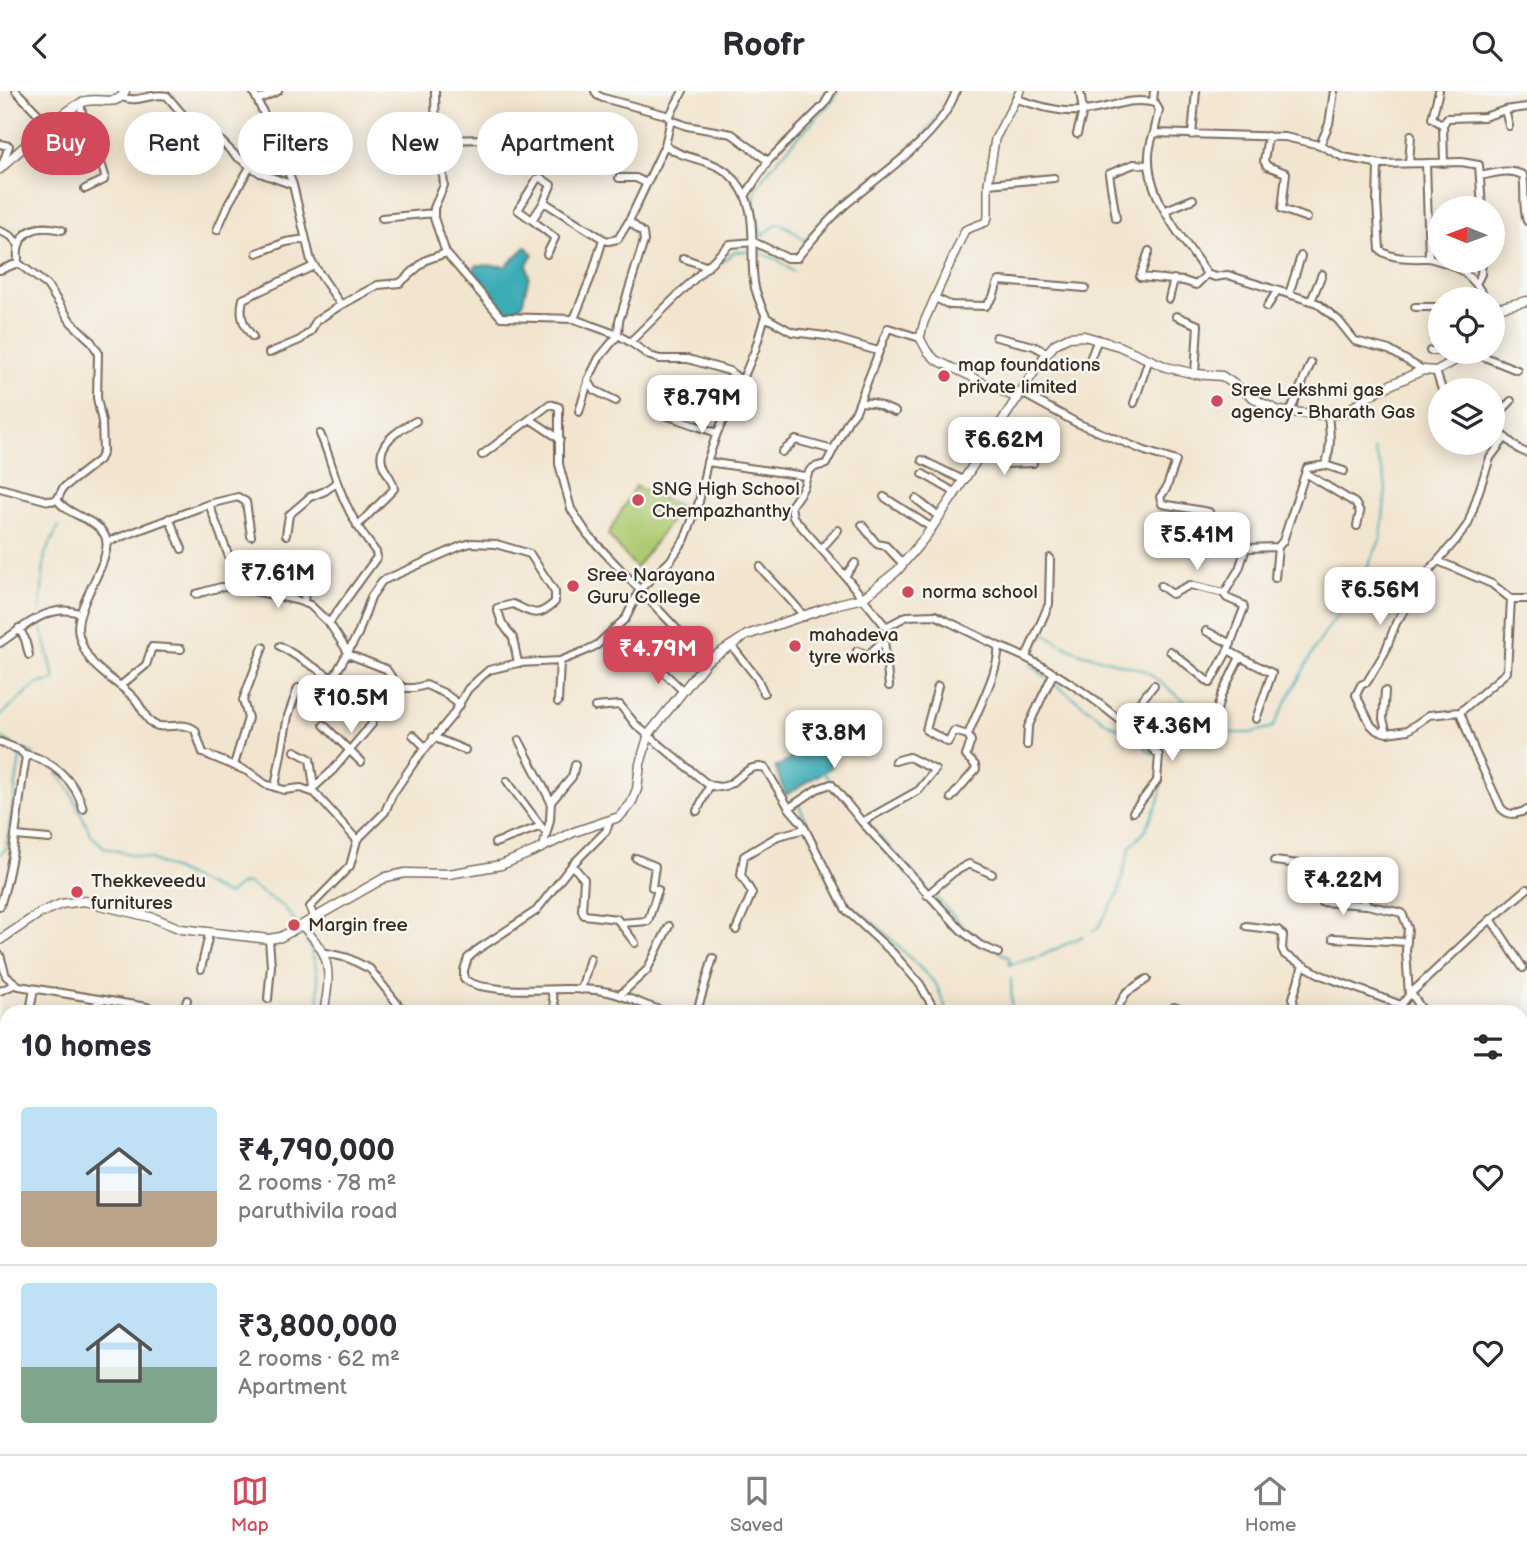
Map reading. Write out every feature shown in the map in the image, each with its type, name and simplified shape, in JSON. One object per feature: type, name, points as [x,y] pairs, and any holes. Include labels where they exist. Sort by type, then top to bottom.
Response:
[{"type":"main road","points":[[69,112],[87,100],[114,101],[124,94]]},
{"type":"main road","points":[[0,169],[21,151]]},
{"type":"main road","points":[[1505,306],[1527,301]]},
{"type":"main road","points":[[0,940],[40,913],[61,904],[84,901],[153,918],[181,929],[270,940],[281,937],[386,877],[405,873],[449,874],[500,865],[574,832],[619,817],[631,804],[638,789],[640,764],[649,734],[707,661],[747,635],[863,598],[904,564],[956,493],[1047,353],[1055,344],[1069,337],[1098,339],[1166,367],[1195,374],[1222,376],[1260,402],[1279,411],[1328,415],[1344,413],[1377,391],[1423,370],[1436,371],[1449,364]]},
{"type":"street","points":[[16,91],[36,112]]},
{"type":"street","points":[[253,91],[263,112]]},
{"type":"street","points":[[258,100],[278,91]]},
{"type":"street","points":[[435,91],[435,112]]},
{"type":"street","points":[[595,91],[603,98],[660,112],[687,126],[732,134],[768,161]]},
{"type":"street","points":[[544,202],[603,239],[618,239],[665,145],[670,119],[683,91]]},
{"type":"street","points":[[745,196],[768,161],[824,105],[832,91]]},
{"type":"street","points":[[630,342],[730,244],[754,242],[787,258],[797,258],[841,209],[919,142],[948,110],[956,91]]},
{"type":"street","points":[[1077,134],[1083,111],[1080,91]]},
{"type":"street","points":[[1153,91],[1153,102],[1159,110],[1151,142],[1149,175],[1166,210],[1207,274],[1215,277],[1228,275],[1317,303],[1338,320],[1355,341],[1389,350],[1423,370]]},
{"type":"street","points":[[1192,135],[1196,91]]},
{"type":"street","points":[[1320,145],[1329,124],[1335,91]]},
{"type":"street","points":[[1439,91],[1432,118],[1443,125]]},
{"type":"street","points":[[124,94],[130,100],[153,95],[167,96],[180,112]]},
{"type":"street","points":[[1153,102],[1132,100],[1083,111],[1038,106],[1018,95],[995,139],[988,184],[986,222],[965,230],[924,322],[920,338],[936,360],[1077,423],[1176,461],[1160,498],[1162,504],[1209,512]]},
{"type":"street","points":[[80,104],[84,122],[93,139],[105,176],[104,180],[85,189]]},
{"type":"street","points":[[1444,163],[1443,125],[1447,118],[1484,117],[1527,107]]},
{"type":"street","points":[[1505,110],[1509,126]]},
{"type":"street","points":[[1154,133],[1284,137],[1320,145],[1343,157],[1374,163],[1475,163],[1479,165],[1481,196]]},
{"type":"street","points":[[1409,163],[1411,135]]},
{"type":"street","points":[[1268,136],[1264,161],[1267,166],[1286,173],[1282,209],[1307,218]]},
{"type":"street","points":[[0,144],[9,146],[0,169]]},
{"type":"street","points":[[224,144],[238,156]]},
{"type":"street","points":[[665,145],[674,151],[711,163],[727,172],[741,186],[753,224],[755,286],[765,316],[792,332],[826,336],[878,351]]},
{"type":"street","points":[[1374,163],[1378,167],[1380,250],[1406,258],[1428,258]]},
{"type":"street","points":[[1426,163],[1428,226]]},
{"type":"street","points":[[1116,218],[1109,174],[1134,164],[1149,165]]},
{"type":"street","points":[[1480,176],[1505,170],[1523,175],[1524,213],[1527,221]]},
{"type":"street","points":[[218,230],[229,203],[245,175]]},
{"type":"street","points":[[263,175],[293,185]]},
{"type":"street","points":[[289,175],[314,266],[341,305]]},
{"type":"street","points":[[442,175],[444,185],[434,213],[446,253],[501,317],[574,319],[618,335],[650,356],[660,359],[688,359],[729,371],[743,381]]},
{"type":"street","points":[[532,220],[551,185],[539,178],[518,210],[555,238],[547,254]]},
{"type":"street","points":[[619,178],[636,179],[646,183]]},
{"type":"street","points":[[988,184],[1054,179]]},
{"type":"street","points":[[1166,210],[1193,199]]},
{"type":"street","points":[[382,218],[434,213]]},
{"type":"street","points":[[579,412],[588,380],[599,358],[618,335],[645,241],[643,233],[629,221]]},
{"type":"street","points":[[18,263],[19,245],[29,232],[40,227],[62,230]]},
{"type":"street","points":[[0,231],[11,236],[19,245]]},
{"type":"street","points":[[257,253],[286,242],[306,239]]},
{"type":"street","points":[[574,319],[603,239]]},
{"type":"street","points":[[1149,251],[1140,277],[1174,279],[1196,285],[1207,274]]},
{"type":"street","points":[[269,353],[300,340],[311,331],[316,321],[341,305],[377,285],[400,283],[426,260],[446,253]]},
{"type":"street","points":[[1289,294],[1301,256]]},
{"type":"street","points":[[683,258],[708,267]]},
{"type":"street","points":[[0,270],[18,263]]},
{"type":"street","points":[[18,263],[47,285],[71,323],[90,340],[98,352],[97,398],[102,422],[103,452],[99,460],[63,488],[57,501]]},
{"type":"street","points":[[253,337],[243,324],[243,299],[314,266]]},
{"type":"street","points":[[1466,273],[1478,287]]},
{"type":"street","points":[[1476,284],[1481,273]]},
{"type":"street","points":[[1311,301],[1322,274]]},
{"type":"street","points":[[1169,299],[1174,279]]},
{"type":"street","points":[[935,298],[950,305],[986,306],[1000,281],[1085,288]]},
{"type":"street","points":[[1268,307],[1277,291]]},
{"type":"street","points":[[1415,307],[1428,307]]},
{"type":"street","points":[[314,917],[310,907],[350,866],[357,839],[385,812],[392,795],[425,747],[460,705],[473,684],[489,670],[518,663],[560,661],[597,645],[626,618],[640,589],[670,561],[685,539],[699,502],[707,462],[717,433],[743,381],[765,316]]},
{"type":"street","points":[[1176,316],[1198,325],[1195,374]]},
{"type":"street","points":[[857,651],[868,655],[890,634],[845,576],[793,517],[791,506],[804,487],[805,476],[814,466],[826,464],[860,402],[888,328],[920,338]]},
{"type":"street","points":[[996,337],[1034,346],[1047,353]]},
{"type":"street","points":[[1087,367],[1098,339]]},
{"type":"street","points":[[1134,403],[1149,359]]},
{"type":"street","points":[[1290,412],[1311,363]]},
{"type":"street","points":[[1502,364],[1517,370]]},
{"type":"street","points":[[1436,371],[1438,378]]},
{"type":"street","points":[[588,380],[594,390],[616,401]]},
{"type":"street","points":[[1505,407],[1511,401]]},
{"type":"street","points":[[860,402],[873,403],[895,412]]},
{"type":"street","points":[[482,456],[550,404],[559,407],[559,464],[570,509],[588,535],[707,661]]},
{"type":"street","points":[[660,412],[717,433]]},
{"type":"street","points":[[1325,465],[1331,449],[1328,415]]},
{"type":"street","points":[[530,419],[560,439]]},
{"type":"street","points":[[357,526],[394,489],[380,457],[381,451],[393,435],[415,421]]},
{"type":"street","points":[[320,434],[332,461],[337,482],[357,526],[377,557],[329,623]]},
{"type":"street","points":[[1505,438],[1527,453]]},
{"type":"street","points":[[782,452],[796,440],[833,450]]},
{"type":"street","points":[[983,452],[1004,464],[1033,463]]},
{"type":"street","points":[[1492,455],[1468,524],[1419,582],[1396,623],[1385,652],[1367,682],[1357,690],[1356,695],[1371,725],[1376,730],[1387,733],[1408,730],[1429,715],[1460,712],[1507,672],[1510,664],[1511,599]]},
{"type":"street","points":[[922,460],[963,480]]},
{"type":"street","points":[[707,462],[805,476]]},
{"type":"street","points":[[1275,578],[1278,547],[1283,541],[1307,468],[1325,465],[1344,471]]},
{"type":"street","points":[[923,474],[956,493]]},
{"type":"street","points":[[1307,474],[1356,503],[1360,512],[1357,526]]},
{"type":"street","points":[[286,535],[289,515],[310,497],[337,482]]},
{"type":"street","points":[[0,488],[57,501],[64,509],[104,532],[107,542],[97,580],[79,613],[78,632],[89,660],[97,670],[135,700],[152,723],[190,726],[195,730],[203,753],[249,772],[265,784],[284,790],[312,789],[333,770],[372,724]]},
{"type":"street","points":[[107,542],[209,503],[239,497],[246,502],[251,536]]},
{"type":"street","points":[[884,497],[932,528]]},
{"type":"street","points":[[916,499],[939,517]]},
{"type":"street","points":[[209,503],[229,557]]},
{"type":"street","points":[[169,518],[182,549]]},
{"type":"street","points":[[862,525],[877,544],[886,546],[904,564]]},
{"type":"street","points":[[821,549],[838,530]]},
{"type":"street","points":[[331,681],[358,634],[371,597],[382,581],[471,543],[496,544],[530,554],[555,592],[555,602],[545,611],[534,614],[513,604],[497,608],[502,623],[513,638],[518,663]]},
{"type":"street","points":[[1224,593],[1239,569],[1246,548],[1278,547]]},
{"type":"street","points":[[1026,657],[1049,604],[1050,558]]},
{"type":"street","points":[[1438,561],[1492,584],[1511,599],[1527,599]]},
{"type":"street","points":[[845,576],[855,563]]},
{"type":"street","points":[[760,567],[804,617]]},
{"type":"street","points":[[304,603],[306,577]]},
{"type":"street","points":[[1161,586],[1172,594],[1190,585],[1224,593],[1227,598],[1244,608],[1229,647],[1210,683],[1170,651]]},
{"type":"street","points":[[196,594],[221,587],[239,588],[310,605],[329,623],[347,653],[355,659],[387,669],[395,682],[404,688],[426,685],[444,693],[460,705]]},
{"type":"street","points":[[0,643],[31,620],[62,610],[79,613]]},
{"type":"street","points":[[886,627],[907,616],[935,615],[1026,657],[1110,710],[1159,755],[1157,781],[1133,811]]},
{"type":"street","points":[[19,628],[29,655]]},
{"type":"street","points":[[1206,631],[1240,657],[1272,673],[1256,719]]},
{"type":"street","points":[[884,640],[889,687]]},
{"type":"street","points":[[731,645],[757,678],[764,693]]},
{"type":"street","points":[[280,646],[354,694]]},
{"type":"street","points":[[968,735],[995,670],[998,646]]},
{"type":"street","points":[[120,686],[146,665],[152,647],[181,649]]},
{"type":"street","points":[[234,765],[248,718],[243,700],[263,647]]},
{"type":"street","points":[[1215,717],[1221,696],[1240,657]]},
{"type":"street","points":[[558,702],[560,661]]},
{"type":"street","points":[[653,662],[683,691]]},
{"type":"street","points":[[1027,745],[1028,727],[1053,674]]},
{"type":"street","points":[[1124,723],[1154,685]]},
{"type":"street","points":[[939,686],[926,730],[948,742],[954,731],[968,735],[971,741],[966,756],[976,769],[951,799]]},
{"type":"street","points":[[275,787],[288,716],[298,688]]},
{"type":"street","points":[[1385,691],[1383,719],[1387,733]]},
{"type":"street","points":[[594,708],[620,705],[626,715],[716,788],[724,787],[753,767],[760,766],[769,772],[804,829],[846,910],[893,953],[920,983],[932,1005]]},
{"type":"street","points":[[1460,712],[1501,808],[1514,815],[1527,810]]},
{"type":"street","points":[[324,725],[360,762]]},
{"type":"street","points":[[414,736],[425,747]]},
{"type":"street","points":[[433,737],[465,750]]},
{"type":"street","points":[[519,740],[551,802],[552,811],[543,846]]},
{"type":"street","points":[[0,742],[51,763],[80,795],[83,809]]},
{"type":"street","points":[[295,751],[310,759],[312,789],[357,839]]},
{"type":"street","points":[[0,906],[9,879],[25,754]]},
{"type":"street","points":[[862,822],[919,790],[935,770],[909,757],[895,761]]},
{"type":"street","points":[[551,802],[572,776],[575,765]]},
{"type":"street","points":[[507,781],[546,833]]},
{"type":"street","points":[[789,808],[817,789],[831,784],[927,895],[971,939],[998,953]]},
{"type":"street","points":[[696,811],[710,785]]},
{"type":"street","points":[[610,820],[601,837],[572,865],[536,911],[468,958],[464,979],[477,986],[513,990],[581,990],[621,994],[639,1005]]},
{"type":"street","points":[[495,843],[539,827]]},
{"type":"street","points":[[736,930],[751,893],[741,875],[744,856],[778,836],[804,829]]},
{"type":"street","points":[[16,836],[49,839]]},
{"type":"street","points":[[621,923],[648,921],[658,890],[652,887],[655,866],[636,858]]},
{"type":"street","points":[[1274,861],[1299,864],[1314,870],[1318,876],[1354,885],[1367,905]]},
{"type":"street","points":[[927,895],[954,872],[969,864],[992,874]]},
{"type":"street","points":[[572,865],[584,879],[584,915],[611,917],[621,923],[635,943]]},
{"type":"street","points":[[1401,1005],[1491,919],[1527,889]]},
{"type":"street","points":[[1321,902],[1367,905],[1402,913],[1408,928],[1410,994],[1418,1005]]},
{"type":"street","points":[[1491,919],[1523,968]]},
{"type":"street","points":[[302,925],[326,953],[328,981],[325,1005]]},
{"type":"street","points":[[621,994],[647,970],[669,926]]},
{"type":"street","points":[[1246,926],[1279,930],[1283,935],[1282,949],[1285,954],[1342,984],[1392,1005]]},
{"type":"street","points":[[201,969],[209,934]]},
{"type":"street","points":[[1332,938],[1407,942]]},
{"type":"street","points":[[268,999],[270,940]]},
{"type":"street","points":[[326,953],[348,958],[370,968],[398,1005]]},
{"type":"street","points":[[0,955],[6,976],[16,984],[121,1005]]},
{"type":"street","points":[[581,990],[590,958]]},
{"type":"street","points":[[699,1005],[713,958]]},
{"type":"street","points":[[1294,1005],[1293,998],[1303,965]]},
{"type":"street","points":[[1119,1005],[1126,993],[1147,979]]},
{"type":"street","points":[[0,991],[16,984]]},
{"type":"street","points":[[31,1005],[34,989]]},
{"type":"street","points":[[551,990],[555,1005]]},
{"type":"street","points":[[96,1005],[98,999]]},
{"type":"street","points":[[186,1005],[187,1000]]},
{"type":"green space","points":[[635,486],[681,507],[636,568],[608,535]]},
{"type":"water","points":[[526,247],[533,254],[527,264],[529,276],[522,305],[504,315],[471,273],[477,265],[506,266]]},
{"type":"water","points":[[797,742],[818,744],[832,767],[786,795],[775,767],[789,761]]},
{"type":"waterway","points":[[838,91],[834,99],[758,185],[755,205],[762,236],[778,223],[791,229],[805,241],[840,204],[859,190]]},
{"type":"waterway","points":[[924,134],[945,107],[952,91]]},
{"type":"waterway","points":[[715,268],[734,252],[748,251]]},
{"type":"waterway","points":[[759,253],[777,259],[793,272]]},
{"type":"waterway","points":[[1034,656],[1041,631],[1081,653],[1146,671],[1187,703],[1200,720],[1218,733],[1250,733],[1273,727],[1315,648],[1364,575],[1381,538],[1386,489],[1384,475],[1374,450]]},
{"type":"waterway","points":[[40,611],[45,554],[59,526]]},
{"type":"waterway","points":[[0,716],[37,684],[55,680],[40,622]]},
{"type":"waterway","points":[[1031,665],[1046,677]]},
{"type":"waterway","points":[[1055,684],[1109,724],[1127,731],[1154,755]]},
{"type":"waterway","points":[[0,737],[12,743]]},
{"type":"waterway","points":[[23,749],[34,754]]},
{"type":"waterway","points":[[0,854],[6,849],[20,757]]},
{"type":"waterway","points":[[1092,932],[1097,929],[1118,894],[1130,847],[1145,831],[1160,798],[1161,770]]},
{"type":"waterway","points":[[823,772],[862,815]]},
{"type":"waterway","points":[[57,773],[70,790],[91,835],[105,848],[151,859],[228,895],[238,886],[247,883],[284,907],[298,925]]},
{"type":"waterway","points":[[798,803],[820,852]]},
{"type":"waterway","points":[[868,824],[872,829]]},
{"type":"waterway","points":[[876,833],[928,888]]},
{"type":"waterway","points":[[826,863],[847,903],[882,930],[936,984],[945,1005]]},
{"type":"waterway","points":[[935,896],[968,932]]},
{"type":"waterway","points":[[304,936],[317,972],[319,1005]]},
{"type":"waterway","points":[[1011,964],[1039,957],[1083,936]]},
{"type":"waterway","points":[[999,952],[1009,957],[1010,965]]},
{"type":"waterway","points":[[1011,979],[1012,1005]]},
{"type":"place","name":"map foundations private limited","points":[[944,376]]},
{"type":"place","name":"Sree Lekshmi gas agency - Bharath Gas","points":[[1217,401]]},
{"type":"place","name":"SNG High School Chempazhanthy","points":[[638,500]]},
{"type":"place","name":"Sree Narayana Guru College","points":[[573,586]]},
{"type":"place","name":"norma school","points":[[908,592]]},
{"type":"place","name":"mahadeva tyre works","points":[[795,646]]},
{"type":"place","name":"Thekkeveedu furnitures","points":[[77,892]]},
{"type":"place","name":"Margin free","points":[[294,925]]}]
